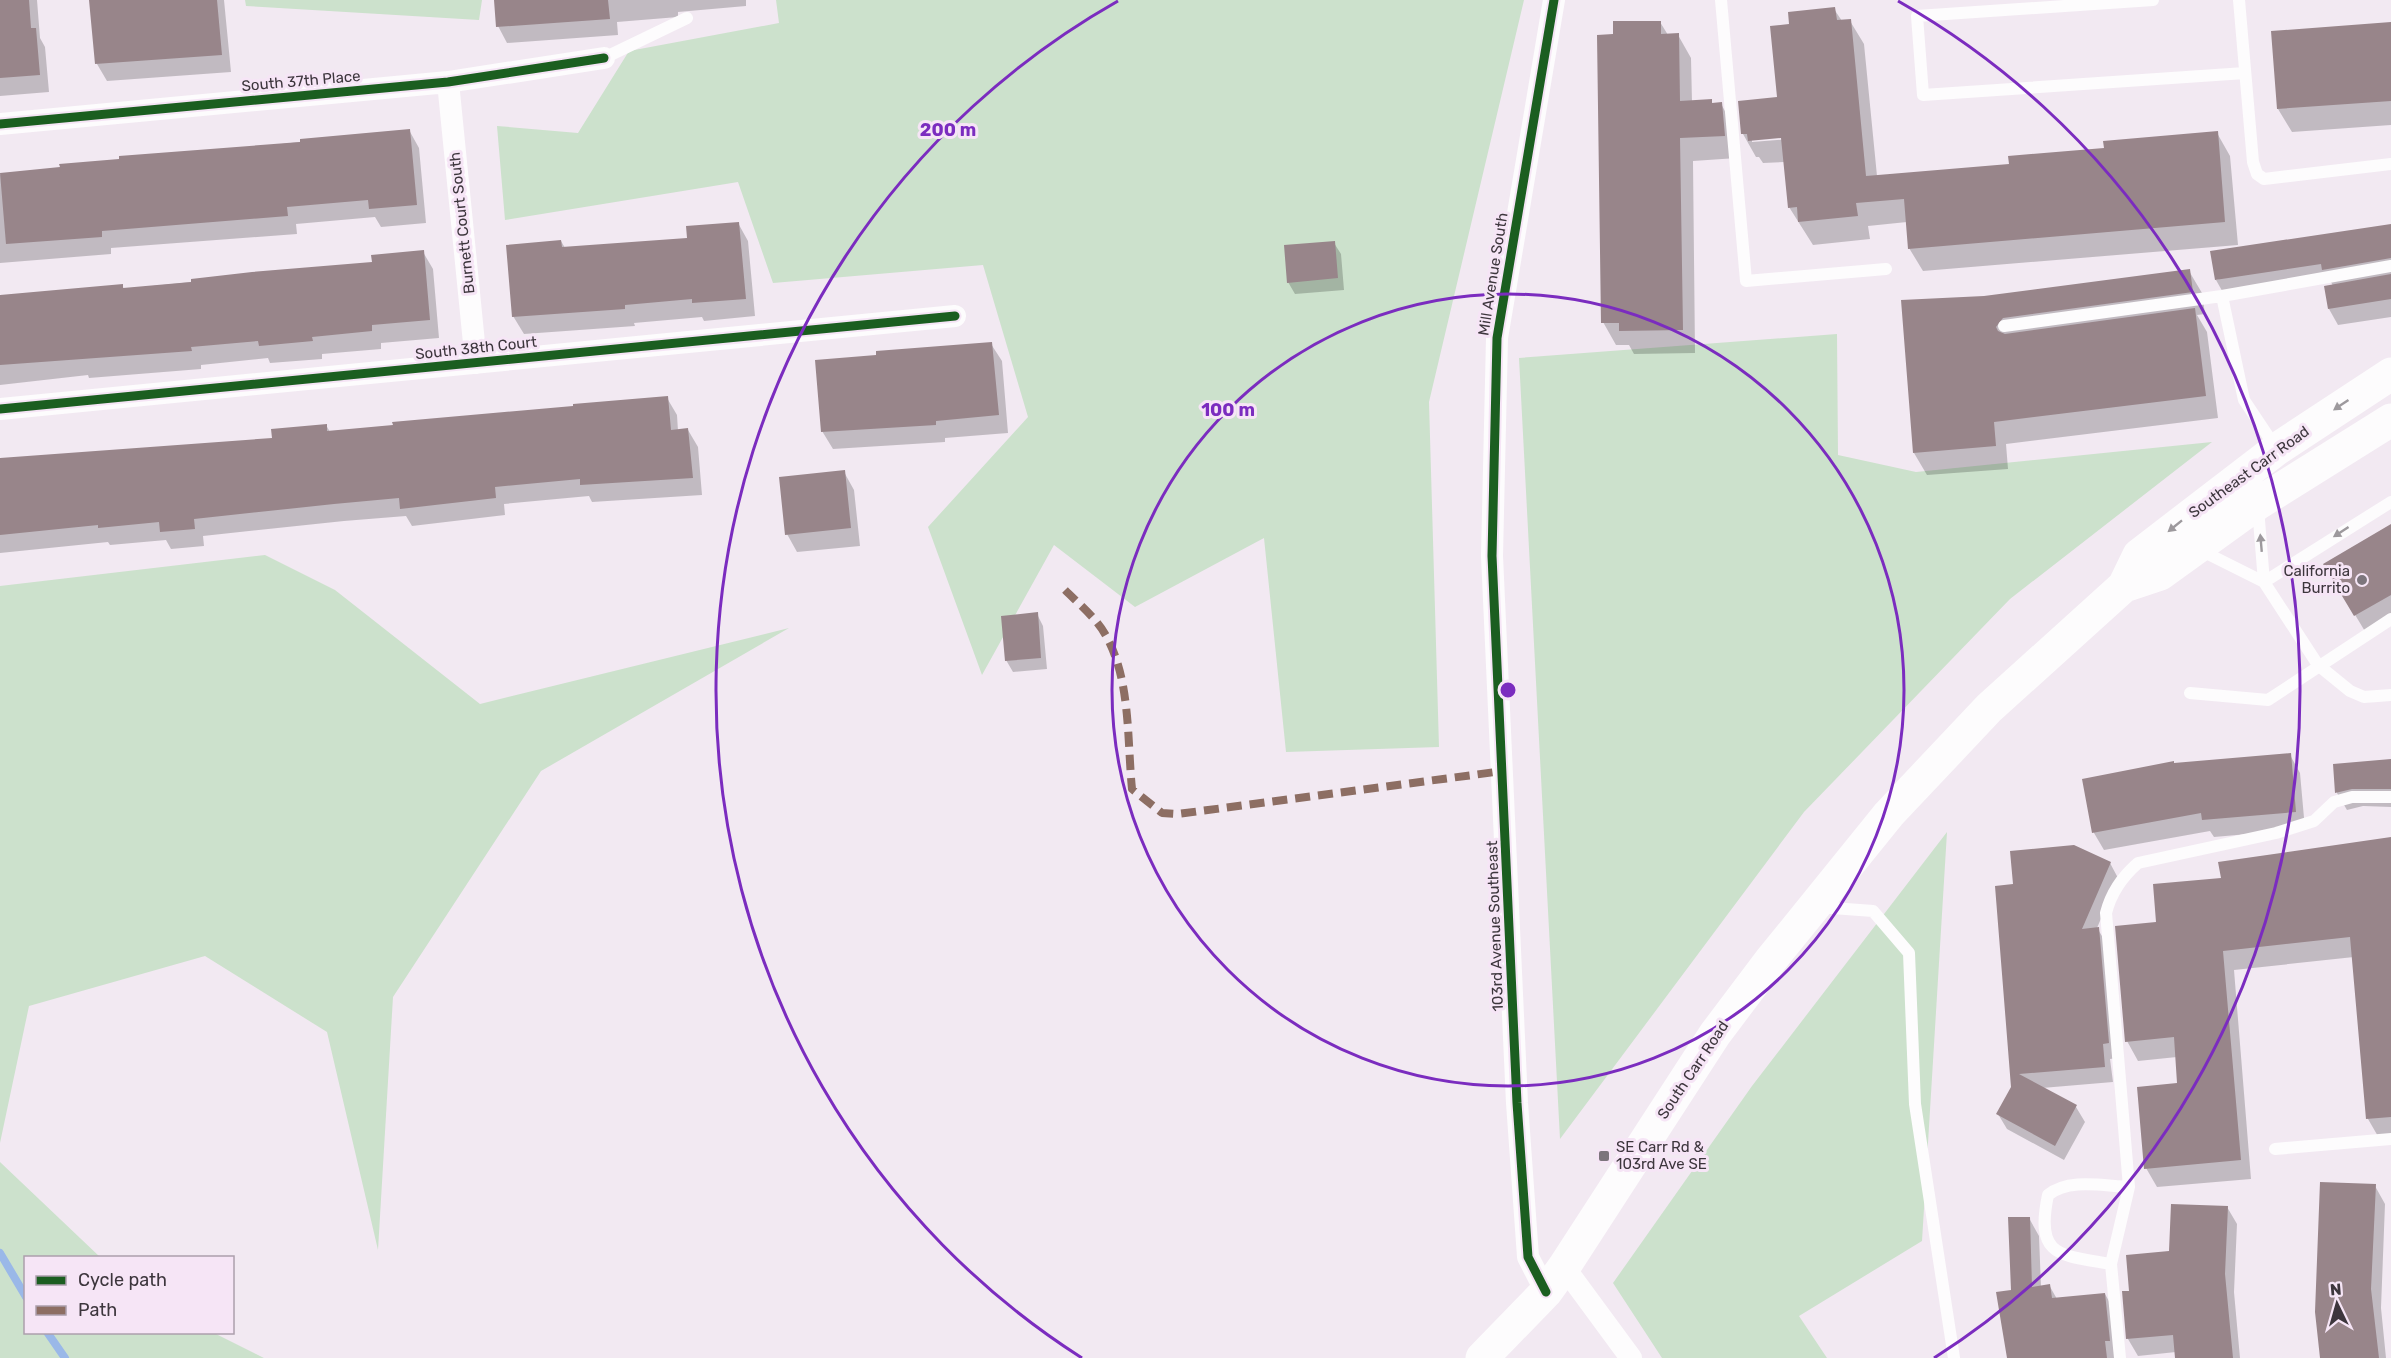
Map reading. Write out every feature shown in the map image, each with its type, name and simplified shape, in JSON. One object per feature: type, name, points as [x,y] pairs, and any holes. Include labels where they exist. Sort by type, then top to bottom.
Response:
[{"type":"main road","name":"Southeast Carr Road","points":[[1888,814],[1989,708],[2124,586],[2139,555],[2277,449],[2391,374]]},
{"type":"main road","name":"Southeast Carr Road","points":[[2124,586],[2160,574],[2257,504],[2391,420]]},
{"type":"main road","points":[[2303,475],[2360,464],[2391,447]]},
{"type":"main road","name":"South Carr Road","points":[[1482,1358],[1555,1279],[1715,1034],[1813,906],[1888,814]]},
{"type":"street","name":"Mill Avenue South","points":[[1492,556],[1497,338],[1554,0]]},
{"type":"street","name":"South 37th Place","points":[[0,124],[448,82],[604,58]]},
{"type":"street","name":"Burnett Court South","points":[[448,82],[476,363]]},
{"type":"street","name":"South 38th Court","points":[[0,409],[955,316]]},
{"type":"street","name":"103rd Avenue Southeast","points":[[1492,556],[1520,1138],[1528,1257],[1555,1279],[1631,1358]]},
{"type":"lane","points":[[1721,0],[1746,281],[1886,269]]},
{"type":"lane","points":[[2153,0],[1917,16],[1923,95],[2245,72]]},
{"type":"lane","points":[[2239,0],[2253,162],[2257,174],[2264,179],[2391,164]]},
{"type":"lane","points":[[604,58],[687,18]]},
{"type":"lane","points":[[2004,326],[2222,296],[2391,266]]},
{"type":"lane","points":[[2222,296],[2244,399],[2277,449]]},
{"type":"lane","points":[[2264,582],[2391,502]]},
{"type":"lane","points":[[2257,504],[2264,582],[2318,665],[2364,697],[2391,695]]},
{"type":"lane","points":[[2196,548],[2264,582]]},
{"type":"lane","points":[[2190,693],[2268,700],[2391,619]]},
{"type":"lane","points":[[2120,1358],[2111,1264],[2129,1187],[2106,913],[2109,900],[2126,873],[2138,863],[2276,833],[2314,821],[2334,802],[2352,797],[2391,797]]},
{"type":"lane","points":[[1813,906],[1873,911],[1909,953],[1916,1104],[1954,1358]]},
{"type":"lane","points":[[2275,1149],[2391,1138]]},
{"type":"lane","points":[[2111,1264],[2061,1255],[2045,1239],[2043,1217],[2048,1195],[2057,1187],[2073,1184],[2129,1187]]},
{"type":"green space","points":[[245,0],[482,0],[479,20],[246,6]]},
{"type":"green space","points":[[776,0],[1524,0],[1429,402],[1439,747],[1286,752],[1264,538],[1135,607],[1054,545],[982,675],[928,527],[1028,417],[983,265],[773,283],[738,182],[505,220],[497,126],[578,133],[629,51],[779,23]]},
{"type":"green space","points":[[1837,334],[1838,455],[1916,472],[2212,442],[2010,599],[1804,812],[1560,1139],[1519,358]]},
{"type":"green space","points":[[265,555],[335,590],[480,704],[789,628],[541,771],[393,997],[378,1250],[327,1032],[205,956],[29,1006],[0,1143],[0,586]]},
{"type":"green space","points":[[1947,832],[1922,1241],[1799,1316],[1827,1358],[1662,1358],[1613,1283],[1752,1086]]},
{"type":"green space","points":[[0,1162],[99,1256],[24,1256],[24,1334],[216,1334],[264,1358],[0,1358]]},
{"type":"building","points":[[0,0],[29,0],[31,28],[36,28],[40,75],[0,78]]},
{"type":"building","points":[[89,0],[217,0],[222,55],[95,64]]},
{"type":"building","points":[[494,0],[608,0],[610,19],[496,27]]},
{"type":"building","points":[[1835,7],[1837,20],[1851,19],[1866,176],[2009,164],[2008,156],[2104,148],[2103,141],[2218,131],[2225,222],[1908,249],[1904,199],[1856,203],[1858,216],[1798,222],[1797,207],[1788,208],[1781,138],[1748,141],[1747,134],[1741,134],[1738,101],[1777,97],[1770,26],[1789,24],[1788,12]]},
{"type":"building","points":[[1613,21],[1661,21],[1661,34],[1679,33],[1680,101],[1712,99],[1712,103],[1722,102],[1725,136],[1680,138],[1683,330],[1619,331],[1619,323],[1601,323],[1597,35],[1613,34]]},
{"type":"building","points":[[2391,22],[2391,101],[2277,109],[2271,31]]},
{"type":"building","points":[[410,129],[417,205],[369,209],[368,200],[287,207],[288,216],[102,231],[102,237],[6,244],[0,173],[60,167],[59,164],[119,159],[119,156],[300,142],[300,139]]},
{"type":"building","points":[[739,222],[746,299],[692,303],[692,299],[625,305],[625,309],[512,317],[506,245],[561,240],[562,247],[687,238],[686,226]]},
{"type":"building","points":[[2391,224],[2391,258],[2322,270],[2321,264],[2215,280],[2210,251]]},
{"type":"building","points":[[1335,241],[1338,278],[1287,283],[1284,245]]},
{"type":"building","points":[[424,250],[430,320],[372,325],[372,331],[312,337],[313,341],[259,346],[258,341],[191,347],[192,351],[0,365],[0,295],[123,284],[123,288],[191,282],[191,279],[252,272],[372,262],[371,255]]},
{"type":"building","points":[[2190,269],[2193,292],[2003,318],[1996,327],[1998,331],[2005,334],[2195,308],[2206,396],[1994,422],[1996,446],[1913,453],[1901,300],[1984,296]]},
{"type":"building","points":[[2391,274],[2391,299],[2328,309],[2324,286]]},
{"type":"building","points":[[992,342],[999,415],[936,421],[936,425],[821,432],[815,360],[876,355],[876,351]]},
{"type":"building","points":[[668,396],[671,430],[688,428],[693,478],[580,485],[580,479],[495,487],[496,498],[400,509],[399,498],[334,504],[194,519],[195,529],[160,532],[159,522],[98,528],[98,525],[0,535],[0,458],[272,438],[271,429],[327,424],[327,431],[393,425],[392,422]]},
{"type":"building","points":[[845,470],[851,528],[785,535],[779,477]]},
{"type":"building","name":"California Burrito","points":[[2391,524],[2391,595],[2354,616],[2323,564]]},
{"type":"building","points":[[1038,612],[1041,658],[1005,661],[1001,616]]},
{"type":"building","points":[[2291,753],[2296,812],[2202,820],[2201,813],[2092,833],[2082,779],[2174,761],[2174,763]]},
{"type":"building","points":[[2391,759],[2391,789],[2352,789],[2335,793],[2333,764]]},
{"type":"building","points":[[2391,837],[2391,1117],[2366,1119],[2350,937],[2223,951],[2241,1160],[2144,1169],[2137,1087],[2177,1083],[2174,1037],[2125,1042],[2115,926],[2156,922],[2153,884],[2221,878],[2218,862]]},
{"type":"building","points":[[2074,845],[2111,862],[2082,929],[2099,927],[2109,1043],[2103,1044],[2105,1067],[2019,1074],[2077,1105],[2055,1146],[1996,1114],[2011,1087],[1995,886],[2013,884],[2010,851]]},
{"type":"building","points":[[2320,1182],[2376,1184],[2371,1289],[2379,1358],[2320,1358],[2315,1312]]},
{"type":"building","points":[[2171,1204],[2228,1206],[2225,1274],[2233,1358],[2175,1358],[2173,1335],[2126,1339],[2122,1291],[2129,1291],[2126,1255],[2169,1251]]},
{"type":"building","points":[[2008,1217],[2030,1217],[2032,1287],[2050,1284],[2052,1298],[2105,1293],[2110,1341],[2105,1341],[2107,1358],[2007,1358],[1996,1292],[2011,1290]]},
{"type":"waterway","points":[[0,1253],[24,1294]]},
{"type":"waterway","points":[[48,1334],[65,1358]]},
{"type":"marked path","points":[[1065,590],[1097,622],[1113,652],[1124,690],[1132,789],[1162,813],[1178,814],[1503,771]]},
{"type":"cycle path","points":[[1546,1292],[1528,1257],[1517,1103],[1492,556],[1497,338],[1554,0]]},
{"type":"cycle path","points":[[0,124],[448,82],[604,58]]},
{"type":"cycle path","points":[[0,409],[955,316]]},
{"type":"place","name":"California Burrito","points":[[2362,580]]},
{"type":"place","name":"SE Carr Rd & 103rd Ave SE","points":[[1604,1156]]}]
